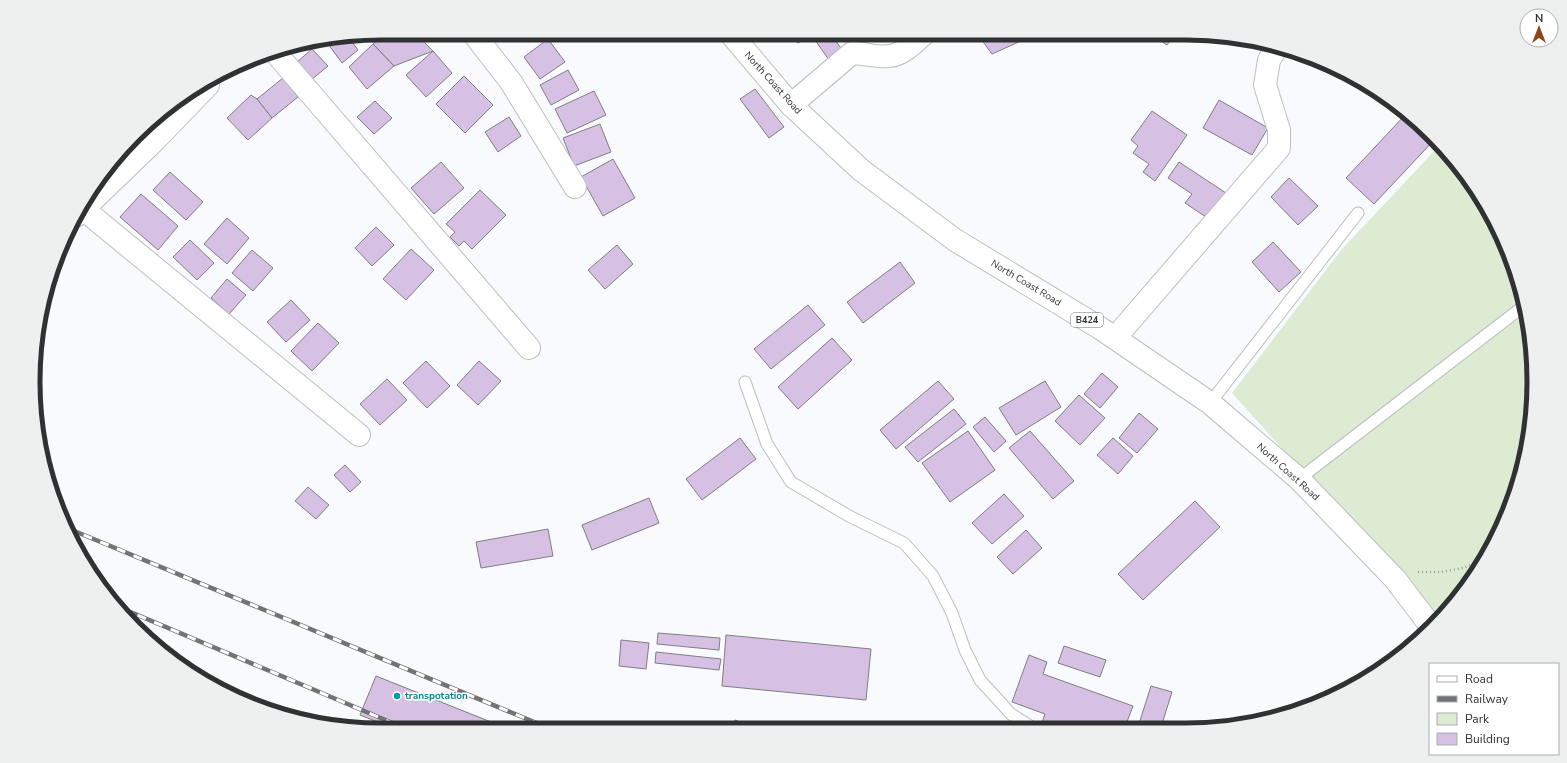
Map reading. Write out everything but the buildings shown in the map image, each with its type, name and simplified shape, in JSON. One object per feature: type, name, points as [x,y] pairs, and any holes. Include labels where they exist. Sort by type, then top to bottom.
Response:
[{"type":"street","points":[[478,40],[510,82],[575,187]]},
{"type":"street","name":"North Coast Road","points":[[736,40],[791,105],[861,170],[955,240],[1116,338],[1210,403],[1299,479],[1395,579],[1428,622]]},
{"type":"street","points":[[791,105],[852,53],[888,57],[900,54],[917,40]]},
{"type":"street","points":[[1116,338],[1279,148],[1278,130],[1265,84],[1269,60],[1274,52]]},
{"type":"street","points":[[278,56],[529,348]]},
{"type":"street","points":[[98,193],[150,135],[195,96]]},
{"type":"street","points":[[84,215],[359,435]]},
{"type":"lane","points":[[1210,403],[1358,213]]},
{"type":"lane","points":[[1299,479],[1519,310]]},
{"type":"lane","points":[[745,382],[768,444],[791,482],[849,516],[904,543],[933,576],[952,613],[965,650],[980,680],[1011,714],[1025,723]]},
{"type":"path","points":[[1395,579],[1420,571],[1441,572],[1473,564]]},
{"type":"green space","points":[[1436,149],[1469,192],[1492,230],[1509,272],[1515,293],[1524,337],[1527,382],[1524,426],[1515,470],[1509,491],[1492,533],[1469,571],[1433,617],[1232,393],[1342,249]]},
{"type":"railway","points":[[74,531],[537,723]]},
{"type":"railway","points":[[129,611],[392,723]]},
{"type":"place","name":"transpotation","points":[[397,696]]}]
